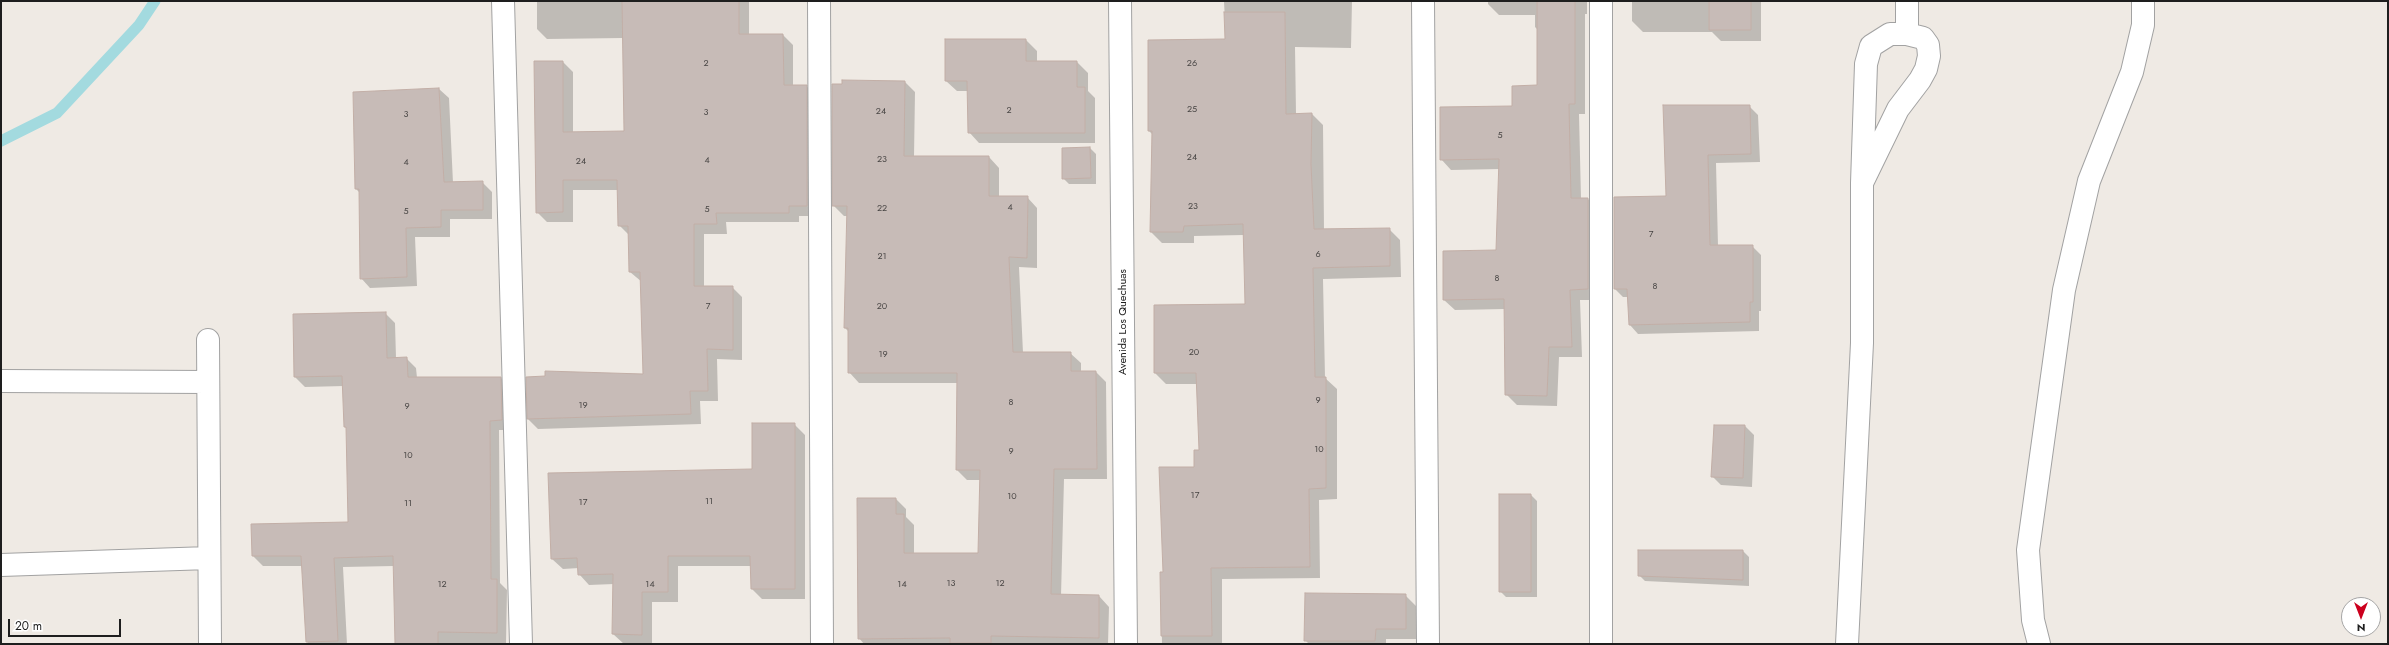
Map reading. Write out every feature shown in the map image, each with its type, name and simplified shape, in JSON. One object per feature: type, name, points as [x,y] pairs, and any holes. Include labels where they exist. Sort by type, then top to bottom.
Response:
[{"type":"street","points":[[503,1],[521,644]]},
{"type":"street","points":[[819,1],[822,644]]},
{"type":"street","name":"Avenida Los Quechuas","points":[[1120,1],[1126,644]]},
{"type":"street","points":[[1423,1],[1428,644]]},
{"type":"street","points":[[1601,1],[1601,644]]},
{"type":"street","points":[[1907,1],[1907,34]]},
{"type":"street","points":[[2039,644],[2033,620],[2028,550],[2064,290],[2089,181],[2132,72],[2143,26],[2143,1]]},
{"type":"street","points":[[1847,644],[1862,343],[1862,183],[1866,64],[1872,46],[1879,39],[1890,34],[1907,34],[1923,38],[1928,45],[1929,56],[1926,68],[1920,80],[1898,109],[1862,183]]},
{"type":"street","points":[[208,340],[210,644]]},
{"type":"street","points":[[1,381],[208,382]]},
{"type":"street","points":[[1,565],[209,558]]},
{"type":"building","points":[[622,1],[739,1],[739,34],[783,34],[784,85],[807,85],[807,206],[789,206],[789,213],[716,213],[717,224],[694,224],[694,286],[733,286],[733,350],[707,349],[708,391],[690,391],[691,414],[527,419],[526,377],[545,376],[545,371],[643,374],[640,272],[629,272],[628,226],[618,226],[617,180],[563,180],[563,212],[536,213],[534,61],[563,61],[563,132],[624,131]]},
{"type":"building","points":[[1537,1],[1575,1],[1575,104],[1569,104],[1571,198],[1588,198],[1588,289],[1570,290],[1572,347],[1549,347],[1547,396],[1505,395],[1504,299],[1443,300],[1443,251],[1496,250],[1499,159],[1440,160],[1440,107],[1512,106],[1512,86],[1537,85]]},
{"type":"building","points":[[1709,1],[1751,1],[1751,30],[1709,30]]},
{"type":"building","points":[[1224,12],[1285,12],[1286,114],[1312,113],[1311,164],[1314,229],[1390,228],[1390,266],[1313,268],[1315,377],[1326,377],[1326,488],[1309,489],[1310,567],[1211,568],[1212,636],[1161,636],[1160,572],[1163,572],[1159,467],[1194,467],[1194,450],[1199,450],[1196,373],[1154,373],[1154,305],[1245,304],[1243,224],[1184,226],[1183,232],[1150,232],[1152,131],[1148,131],[1148,40],[1225,39]]},
{"type":"building","points":[[945,39],[1026,39],[1026,61],[1077,61],[1077,87],[1085,87],[1085,133],[968,133],[967,81],[945,81]]},
{"type":"building","points":[[842,80],[905,81],[904,156],[989,156],[989,196],[1028,196],[1027,258],[1009,257],[1013,352],[1071,352],[1071,371],[1096,371],[1097,469],[1054,469],[1051,594],[1099,595],[1099,638],[991,636],[991,643],[950,643],[950,638],[858,639],[857,498],[896,498],[896,514],[904,514],[904,553],[978,553],[980,470],[956,470],[957,373],[848,373],[848,328],[844,328],[847,206],[832,206],[832,84],[842,84]]},
{"type":"building","points":[[439,88],[444,182],[483,181],[483,210],[441,210],[441,227],[406,228],[407,277],[360,279],[359,189],[355,189],[353,92]]},
{"type":"building","points":[[1663,105],[1750,105],[1751,154],[1708,155],[1710,245],[1753,245],[1753,302],[1750,302],[1750,322],[1629,325],[1627,289],[1614,289],[1614,197],[1666,196]]},
{"type":"building","points":[[1090,147],[1091,178],[1062,179],[1062,148]]},
{"type":"building","points":[[386,312],[387,358],[407,357],[408,377],[501,377],[502,420],[490,421],[491,579],[497,579],[497,633],[438,632],[438,644],[395,644],[393,556],[334,558],[338,641],[306,642],[301,556],[252,556],[251,524],[348,522],[346,427],[344,427],[342,376],[294,377],[293,314]]},
{"type":"building","points":[[752,423],[795,423],[795,589],[751,589],[750,556],[668,556],[668,592],[642,592],[642,635],[612,634],[613,574],[578,575],[577,558],[551,559],[548,473],[752,469]]},
{"type":"building","points":[[1714,425],[1745,425],[1743,478],[1711,477]]},
{"type":"building","points":[[1499,494],[1531,494],[1531,592],[1499,592]]},
{"type":"building","points":[[1638,550],[1743,550],[1743,580],[1638,576]]},
{"type":"building","points":[[1305,593],[1406,594],[1406,629],[1376,629],[1375,641],[1304,641]]},
{"type":"waterway","points":[[1,141],[57,113],[139,25],[155,1]]}]
